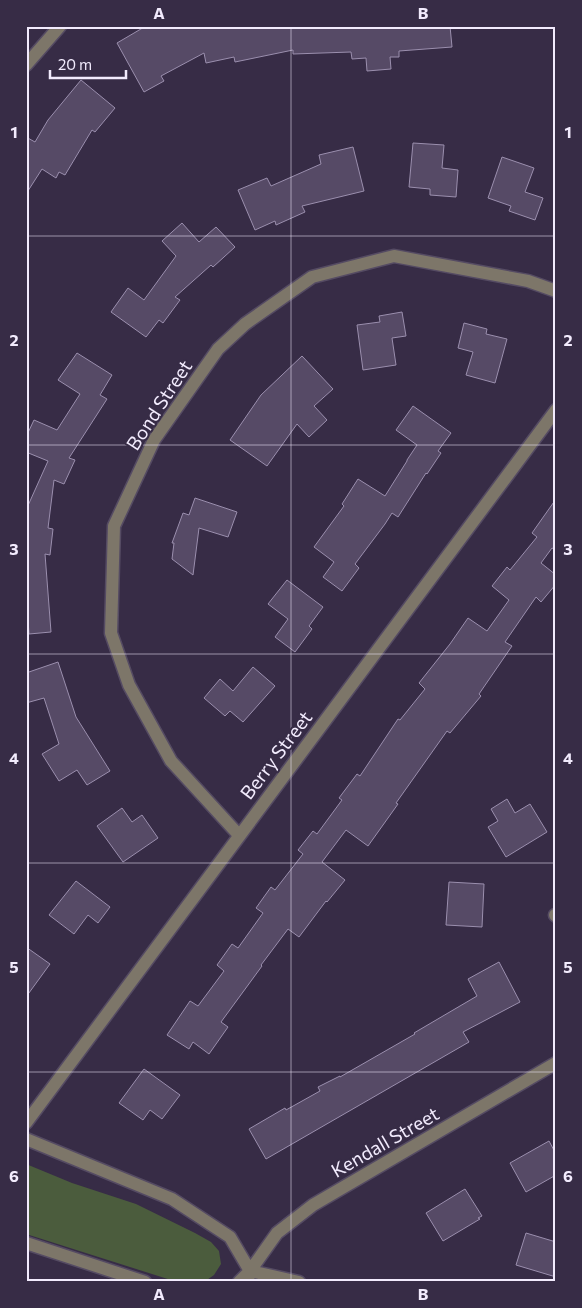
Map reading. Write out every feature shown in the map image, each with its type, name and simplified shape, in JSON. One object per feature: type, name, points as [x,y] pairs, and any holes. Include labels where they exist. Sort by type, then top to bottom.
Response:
[{"type":"street","points":[[26,65],[60,26]]},
{"type":"street","name":"Bond Street","points":[[238,837],[237,833],[171,761],[129,685],[111,633],[114,526],[154,440],[218,349],[245,324],[312,277],[394,256],[528,281],[556,291]]},
{"type":"street","name":"Berry Street","points":[[26,1123],[556,410]]},
{"type":"street","name":"Kendall Street","points":[[239,1282],[249,1277],[277,1233],[313,1206],[556,1063]]},
{"type":"street","points":[[26,1139],[172,1199],[230,1237],[249,1277],[299,1282]]},
{"type":"street","points":[[26,1243],[145,1282]]},
{"type":"green space","points":[[26,1164],[72,1183],[136,1204],[195,1233],[211,1242],[219,1251],[221,1264],[214,1275],[204,1282],[174,1281],[26,1234]]},
{"type":"building","points":[[146,26],[450,26],[452,47],[399,51],[399,57],[390,57],[391,69],[367,71],[366,58],[352,59],[351,52],[293,54],[293,50],[235,62],[234,57],[206,63],[204,53],[161,76],[164,81],[144,92],[117,43]]},
{"type":"building","points":[[81,80],[115,108],[95,132],[92,130],[65,175],[59,172],[56,178],[42,169],[26,194],[26,137],[35,142],[48,120]]},
{"type":"building","points":[[413,143],[444,145],[442,168],[458,170],[456,197],[430,195],[430,189],[409,187]]},
{"type":"building","points":[[353,147],[364,191],[302,206],[305,212],[276,225],[275,221],[255,230],[238,190],[267,178],[271,186],[321,164],[319,155]]},
{"type":"building","points":[[502,157],[534,168],[525,192],[543,198],[535,220],[509,211],[511,206],[488,198]]},
{"type":"building","points":[[182,223],[199,242],[216,227],[235,247],[213,267],[211,265],[175,297],[180,300],[163,323],[159,320],[146,337],[111,312],[128,288],[144,300],[176,256],[162,241]]},
{"type":"building","points":[[402,312],[406,336],[392,338],[396,365],[363,370],[357,325],[380,322],[379,316]]},
{"type":"building","points":[[464,323],[487,329],[486,334],[507,339],[495,383],[466,375],[473,352],[458,348]]},
{"type":"building","points":[[77,353],[112,375],[100,395],[107,399],[69,458],[75,460],[64,484],[54,480],[48,528],[53,529],[50,555],[45,554],[51,632],[29,634],[28,620],[26,621],[26,510],[48,461],[26,452],[26,437],[34,420],[57,430],[80,394],[58,380]]},
{"type":"building","points":[[302,356],[333,389],[314,406],[327,420],[309,437],[297,424],[267,466],[230,440],[261,395]]},
{"type":"building","points":[[413,406],[451,433],[438,451],[441,453],[398,517],[392,513],[355,564],[359,568],[342,591],[323,577],[334,562],[314,547],[344,506],[342,504],[358,479],[385,496],[417,445],[396,430]]},
{"type":"building","points":[[195,498],[237,512],[228,537],[199,528],[193,575],[172,559],[174,543],[172,543],[183,513],[189,515]]},
{"type":"building","points":[[556,499],[556,550],[552,548],[541,563],[556,575],[556,584],[541,602],[536,597],[505,642],[512,646],[479,694],[481,696],[450,733],[447,731],[368,846],[346,830],[322,862],[345,880],[326,901],[299,937],[288,929],[221,1022],[228,1027],[209,1054],[193,1042],[189,1049],[167,1035],[190,1001],[198,1006],[224,971],[217,965],[232,944],[238,948],[263,913],[256,908],[271,887],[275,890],[303,854],[298,850],[313,831],[317,834],[342,800],[339,798],[357,774],[360,776],[398,719],[400,720],[425,689],[419,683],[468,618],[487,631],[509,600],[492,586],[507,567],[510,570],[537,537],[532,533]]},
{"type":"building","points":[[287,580],[323,607],[309,626],[312,629],[295,652],[275,637],[288,619],[268,604]]},
{"type":"building","points":[[58,662],[76,717],[110,771],[87,785],[77,770],[59,781],[42,754],[59,744],[44,698],[26,703],[26,673]]},
{"type":"building","points":[[253,667],[275,686],[243,722],[230,711],[225,716],[204,698],[220,679],[233,691]]},
{"type":"building","points":[[507,799],[515,813],[530,804],[547,832],[506,857],[488,827],[498,821],[491,809]]},
{"type":"building","points":[[122,808],[132,822],[142,815],[158,838],[123,862],[97,826]]},
{"type":"building","points":[[76,881],[110,907],[98,923],[88,915],[74,934],[49,915]]},
{"type":"building","points":[[449,882],[484,884],[482,927],[446,925]]},
{"type":"building","points":[[26,947],[50,964],[26,997]]},
{"type":"building","points":[[499,962],[520,1002],[463,1032],[469,1042],[266,1159],[249,1129],[285,1108],[286,1110],[320,1091],[318,1087],[340,1077],[477,996],[468,979]]},
{"type":"building","points":[[144,1069],[180,1095],[162,1119],[150,1110],[143,1120],[119,1103]]},
{"type":"building","points":[[549,1141],[556,1154],[556,1175],[526,1192],[510,1163]]},
{"type":"building","points":[[465,1189],[482,1216],[443,1241],[426,1213]]},
{"type":"building","points":[[526,1233],[556,1242],[556,1277],[516,1265]]}]
